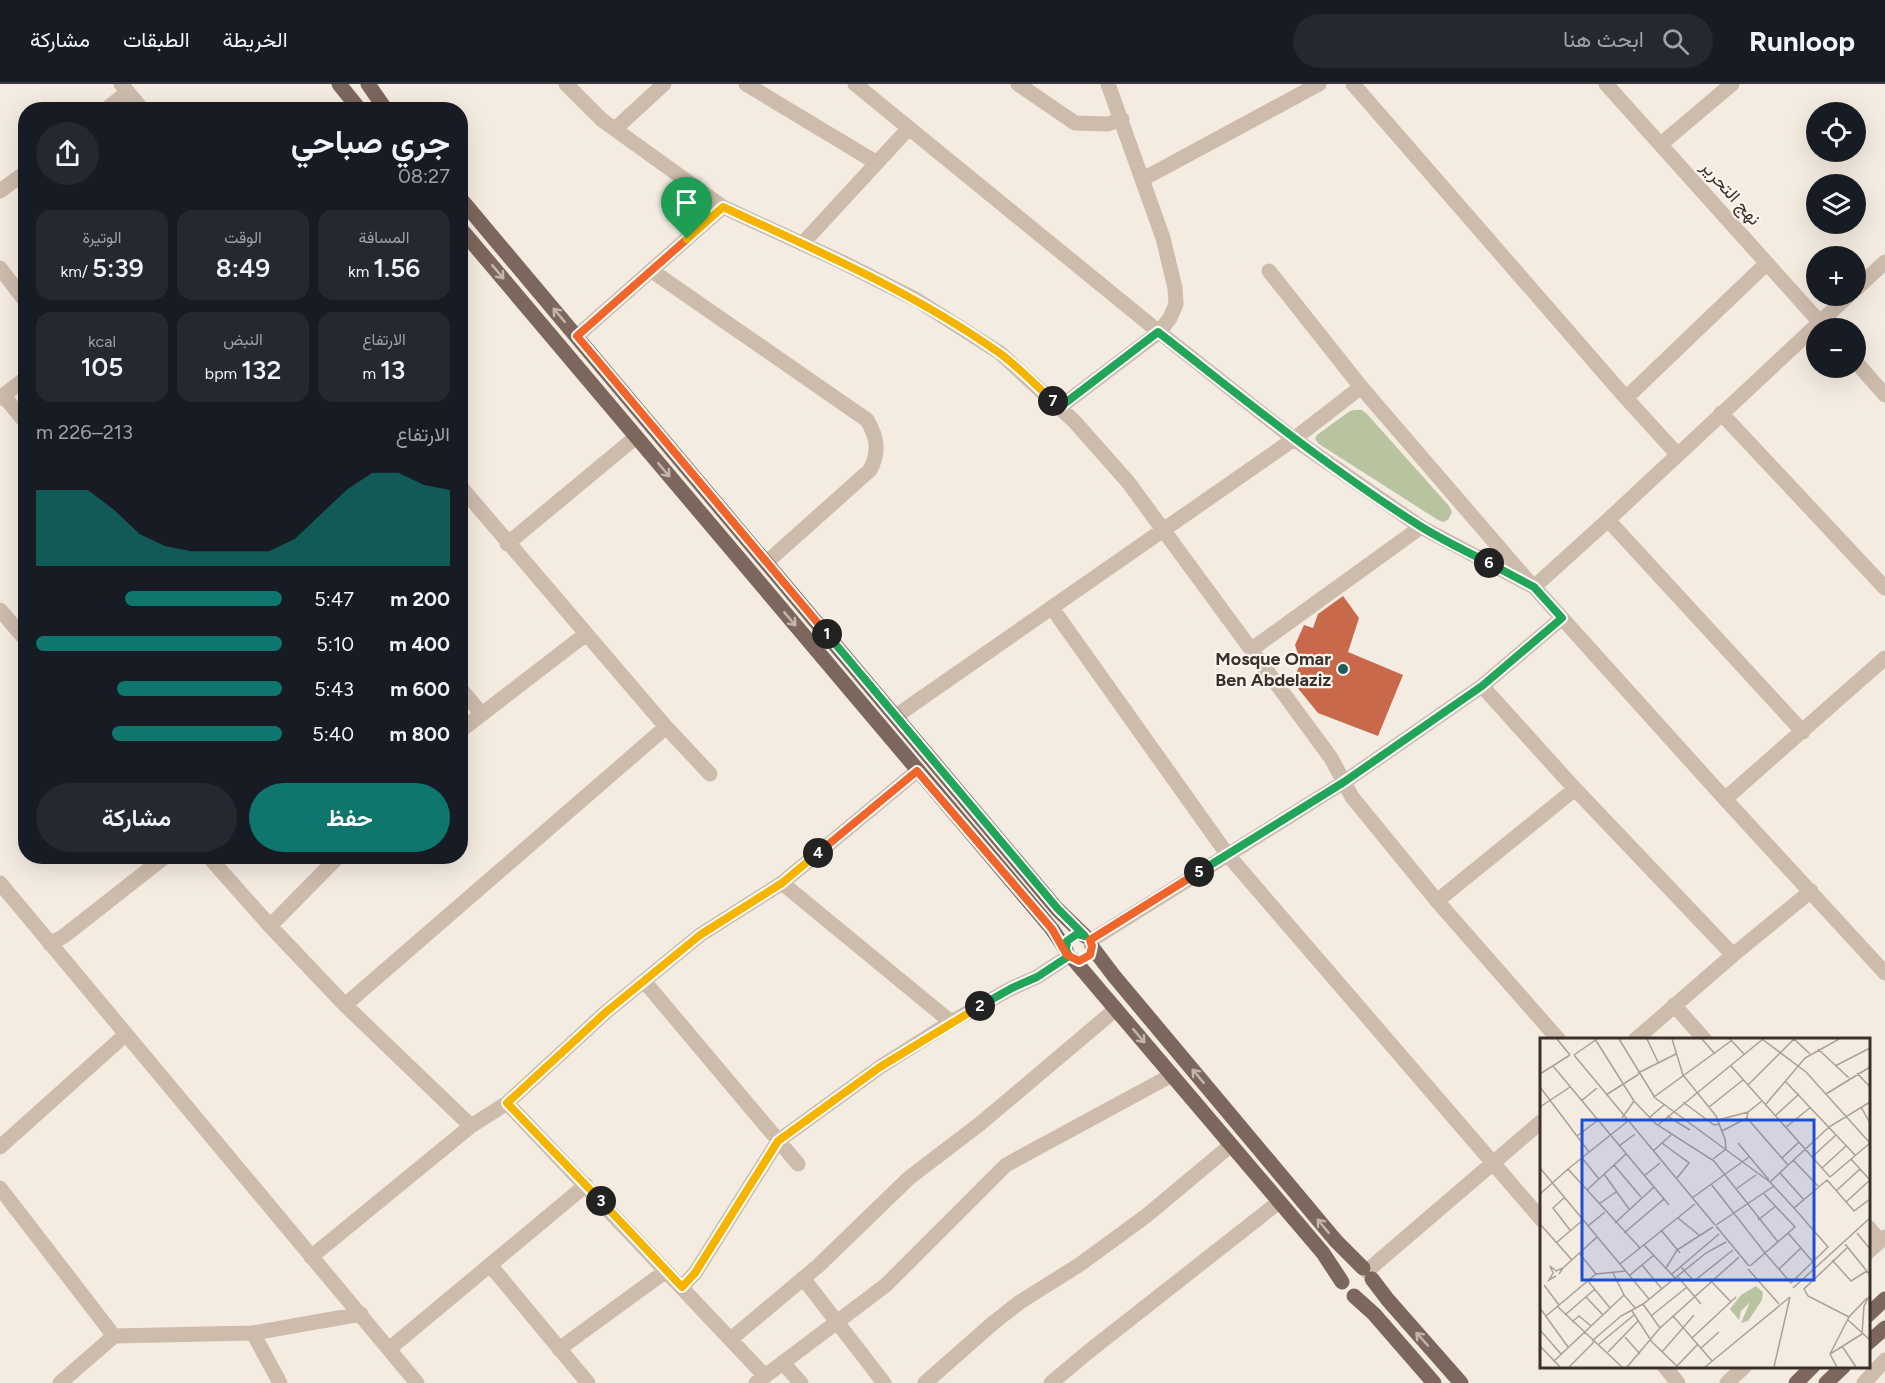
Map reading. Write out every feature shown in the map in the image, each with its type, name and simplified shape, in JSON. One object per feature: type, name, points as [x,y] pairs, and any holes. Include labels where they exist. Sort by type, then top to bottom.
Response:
[{"type":"main road","points":[[339,84],[354,102]]},
{"type":"main road","points":[[468,207],[1058,909],[1089,941],[1114,976],[1336,1241],[1368,1273],[1388,1300],[1461,1383]]},
{"type":"main road","points":[[468,238],[1330,1262],[1346,1291],[1374,1314],[1434,1383]]},
{"type":"main road","points":[[1077,934],[1089,941],[1087,957],[1079,961],[1070,955],[1065,946],[1070,938],[1077,934]]},
{"type":"main road","points":[[1342,1282],[1345,1273],[1349,1270],[1358,1267],[1368,1273],[1372,1284],[1368,1293],[1364,1296],[1354,1296]]},
{"type":"main road","points":[[1870,1314],[1885,1299]]},
{"type":"main road","points":[[1796,1383],[1811,1368]]},
{"type":"main road","points":[[1826,1383],[1842,1368]]},
{"type":"street","points":[[566,84],[602,120],[723,207],[917,300],[1000,353],[1060,407],[1121,473],[1331,758],[1352,797],[1437,901],[1557,1038]]},
{"type":"street","points":[[615,129],[664,84]]},
{"type":"street","points":[[746,84],[877,163]]},
{"type":"street","points":[[855,84],[1294,440],[1421,527],[1534,587]]},
{"type":"street","points":[[1018,84],[1075,123],[1108,124],[1122,119]]},
{"type":"street","points":[[1060,407],[1158,332],[1170,318],[1176,304],[1163,238],[1108,84]]},
{"type":"street","points":[[1143,179],[1319,84]]},
{"type":"street","points":[[1353,84],[1677,454]]},
{"type":"street","name":"نهج التحرير","points":[[1606,84],[1816,318]]},
{"type":"street","points":[[1661,144],[1732,84]]},
{"type":"street","points":[[112,102],[125,88],[136,102]]},
{"type":"street","points":[[802,244],[909,129]]},
{"type":"street","points":[[0,191],[18,178]]},
{"type":"street","points":[[577,336],[723,207]]},
{"type":"street","points":[[1866,280],[1885,262]]},
{"type":"street","points":[[1626,398],[1767,263]]},
{"type":"street","points":[[0,268],[18,292]]},
{"type":"street","points":[[652,271],[867,420],[875,433],[877,443],[875,460],[870,470],[767,562]]},
{"type":"street","points":[[1269,271],[1361,387],[1534,587],[1885,973]]},
{"type":"street","points":[[1828,318],[1839,306]]},
{"type":"street","points":[[1534,587],[1721,413],[1806,339]]},
{"type":"street","points":[[1866,371],[1882,385]]},
{"type":"street","points":[[18,384],[2,397],[18,414]]},
{"type":"street","points":[[896,716],[1294,440],[1361,387]]},
{"type":"street","points":[[1721,413],[1885,588]]},
{"type":"street","points":[[507,544],[636,437]]},
{"type":"street","points":[[468,496],[666,727],[710,774]]},
{"type":"street","points":[[1608,520],[1803,732]]},
{"type":"street","points":[[1252,649],[1421,527]]},
{"type":"street","points":[[1052,608],[1227,854],[1540,1218]]},
{"type":"street","points":[[0,610],[18,631]]},
{"type":"street","points":[[1089,941],[1344,782],[1482,686],[1562,618]]},
{"type":"street","points":[[468,724],[586,634]]},
{"type":"street","points":[[1725,799],[1885,658]]},
{"type":"street","points":[[1482,686],[1575,789],[1733,955]]},
{"type":"street","points":[[468,698],[481,713]]},
{"type":"street","points":[[345,1005],[666,727]]},
{"type":"street","points":[[311,1257],[471,1126],[507,1103],[606,1012],[700,935],[782,883],[917,771]]},
{"type":"street","points":[[1437,901],[1575,789]]},
{"type":"street","points":[[50,944],[64,936],[156,864]]},
{"type":"street","points":[[215,864],[345,1005],[471,1126]]},
{"type":"street","points":[[270,926],[331,864]]},
{"type":"street","points":[[0,883],[6,901],[50,944],[417,1383]]},
{"type":"street","points":[[782,883],[951,1022]]},
{"type":"street","points":[[1637,1038],[1810,891]]},
{"type":"street","points":[[682,1287],[695,1273],[778,1141],[880,1067],[951,1022],[1012,988],[1037,977],[1070,955]]},
{"type":"street","points":[[644,981],[798,1164]]},
{"type":"street","points":[[1674,1005],[1703,1038]]},
{"type":"street","points":[[731,1339],[803,1278],[909,1178],[981,1123],[1116,1009]]},
{"type":"street","points":[[0,1147],[125,1035]]},
{"type":"street","points":[[507,1103],[731,1339],[761,1379],[886,1285],[1006,1165],[1172,1075]]},
{"type":"street","points":[[1368,1273],[1540,1123]]},
{"type":"street","points":[[925,1383],[999,1319],[1146,1215],[1231,1145]]},
{"type":"street","points":[[389,1349],[586,1185]]},
{"type":"street","points":[[0,1188],[114,1336]]},
{"type":"street","points":[[1051,1383],[1279,1202]]},
{"type":"street","points":[[1870,1228],[1883,1239],[1870,1251]]},
{"type":"street","points":[[490,1265],[588,1383]]},
{"type":"street","points":[[559,1348],[666,1270]]},
{"type":"street","points":[[803,1278],[884,1383]]},
{"type":"street","points":[[60,1383],[114,1336],[253,1333],[361,1314]]},
{"type":"street","points":[[253,1333],[280,1383]]},
{"type":"street","points":[[1864,1383],[1885,1360]]},
{"type":"street","points":[[783,1362],[801,1383]]},
{"type":"street","points":[[1666,1368],[1678,1383]]},
{"type":"street","points":[[1727,1383],[1743,1368]]},
{"type":"green space","points":[[1362,410],[1367,414],[1449,506],[1452,512],[1448,520],[1443,522],[1438,520],[1319,444],[1315,439],[1317,435],[1350,411]]},
{"type":"building","name":"Mosque Omar Ben Abdelaziz","points":[[1343,596],[1359,618],[1348,652],[1403,675],[1378,736],[1318,713],[1292,681],[1301,663],[1295,645],[1304,625],[1313,628],[1318,614]]},
{"type":"place","name":"Mosque Omar Ben Abdelaziz","points":[[1343,669]]},
{"type":"route","points":[[687,239],[577,336],[1066,919],[1085,936],[1077,934],[1067,941],[1065,946],[1069,956],[1037,977],[1012,988],[951,1022],[880,1067],[778,1141],[695,1273],[682,1287],[507,1103],[606,1012],[700,935],[782,883],[917,771],[1052,929],[1067,955],[1069,956],[1070,958],[1074,960],[1083,960],[1092,951],[1090,940],[1344,782],[1482,686],[1562,618],[1534,587],[1421,527],[1294,440],[1158,332],[1060,407],[1000,353],[917,300],[842,262],[723,207],[687,239]]}]
